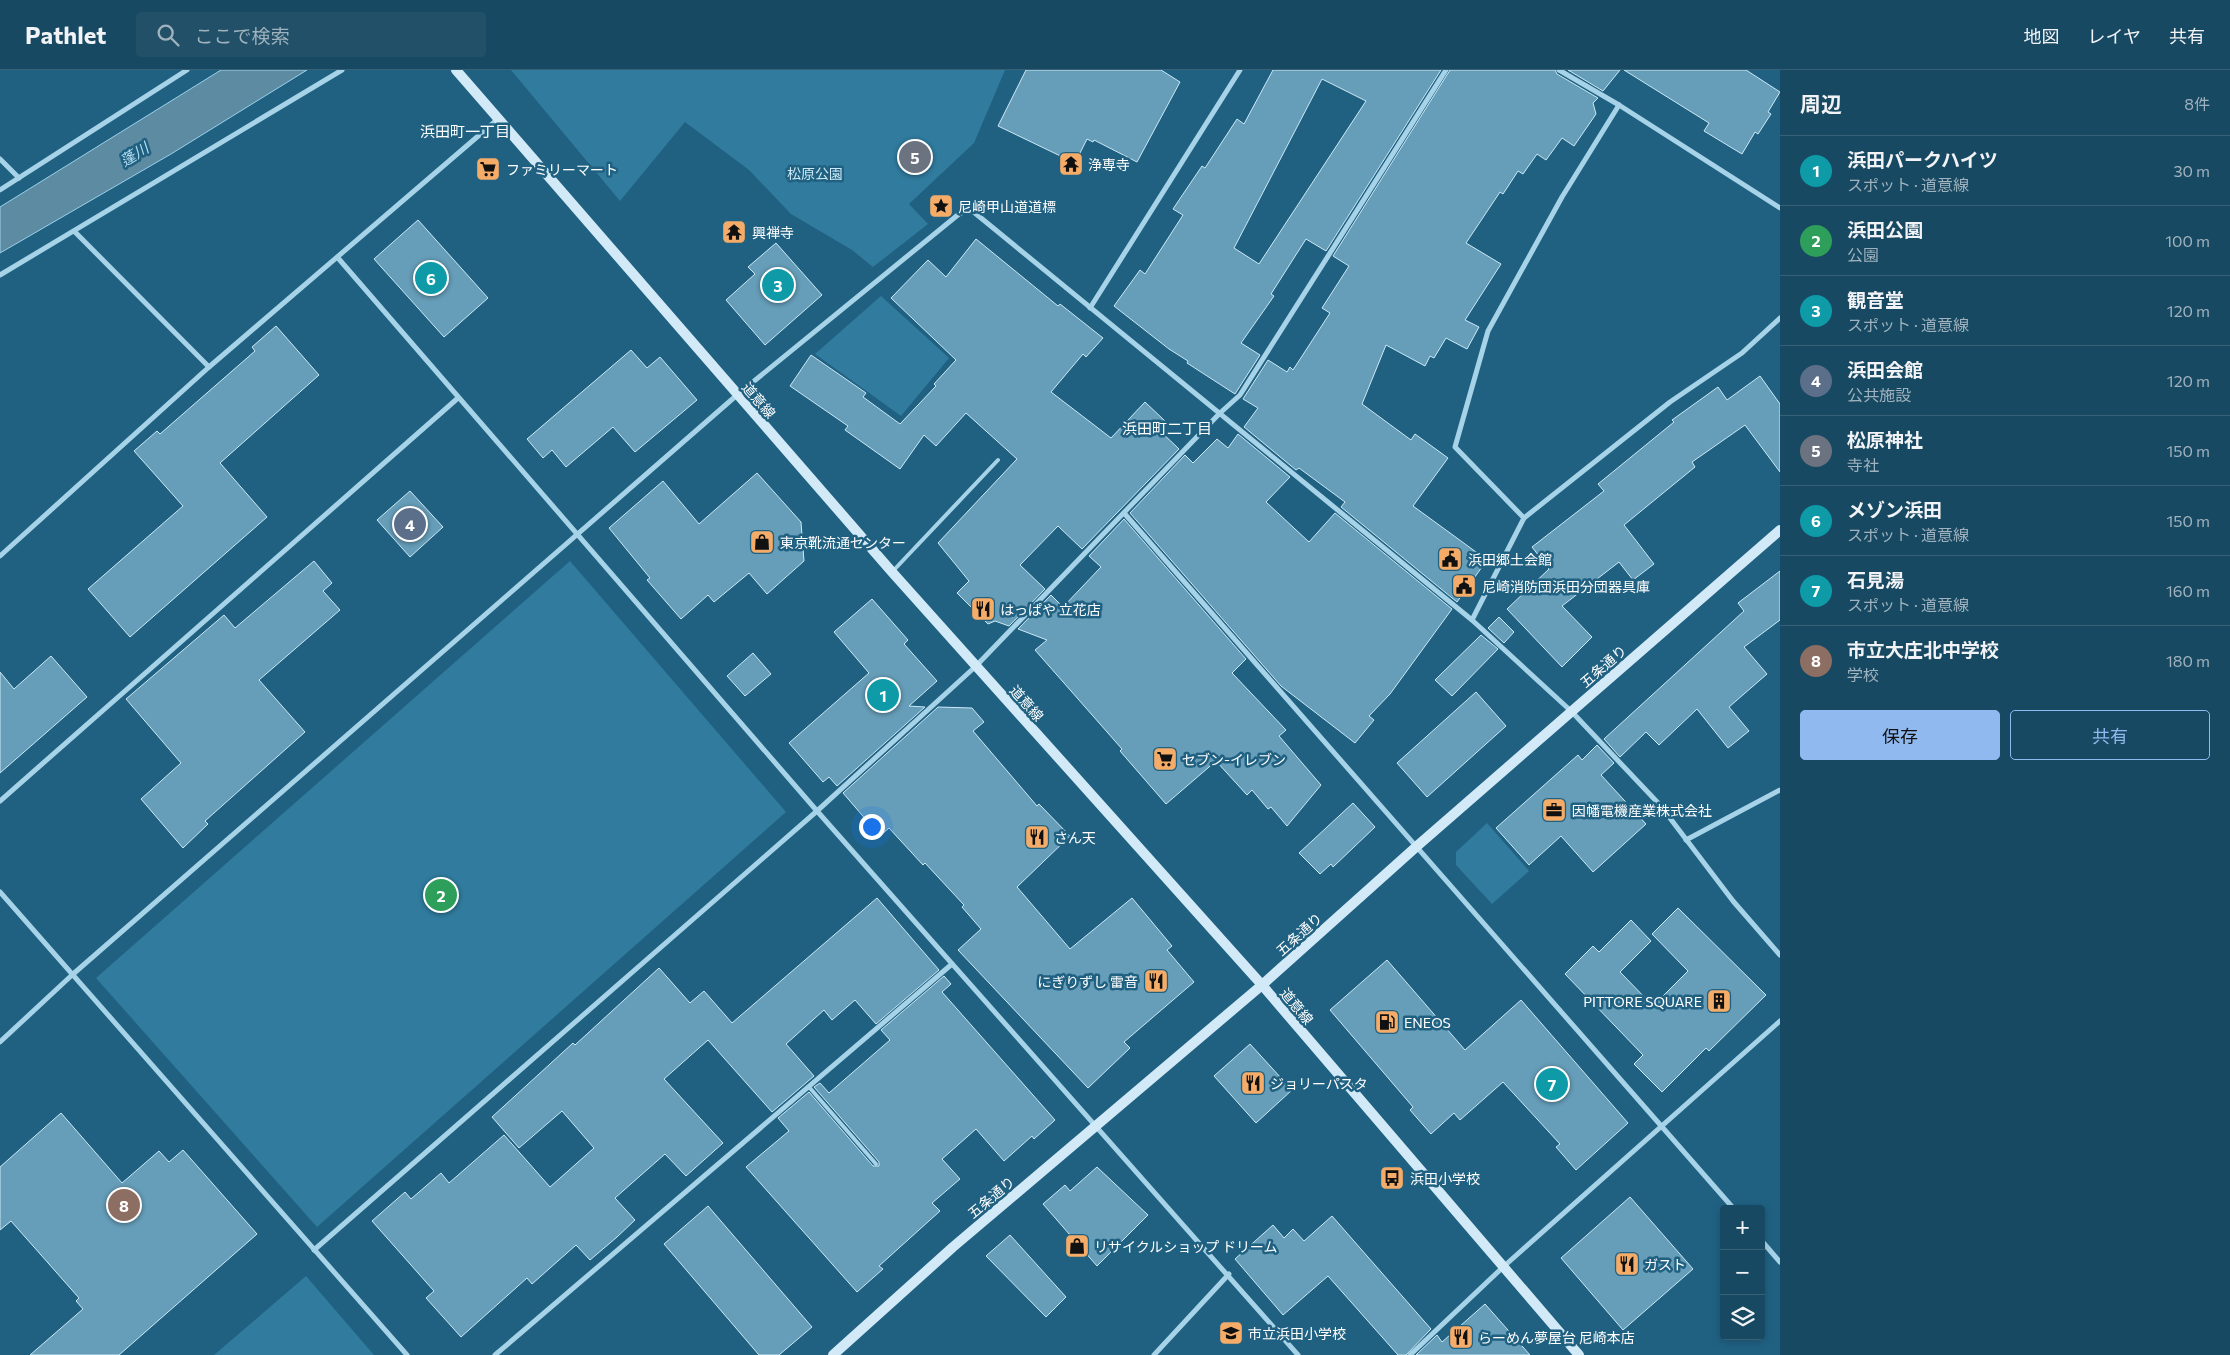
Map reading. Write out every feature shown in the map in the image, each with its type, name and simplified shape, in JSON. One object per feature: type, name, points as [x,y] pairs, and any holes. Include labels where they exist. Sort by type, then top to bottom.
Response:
[{"type":"street","points":[[0,190],[187,70]]},
{"type":"street","points":[[0,275],[75,232],[342,70]]},
{"type":"street","name":"道意線","points":[[456,70],[892,572],[1262,985],[1578,1355]]},
{"type":"street","points":[[1090,308],[1240,70]]},
{"type":"street","points":[[314,1250],[817,811],[976,666],[1220,413],[1240,395],[1446,70]]},
{"type":"street","points":[[1559,70],[1619,105],[1780,208]]},
{"type":"street","points":[[1524,518],[1455,447],[1488,331],[1562,197],[1619,105]]},
{"type":"street","points":[[0,556],[209,366],[338,258],[498,119]]},
{"type":"street","points":[[0,158],[19,178]]},
{"type":"street","points":[[0,1042],[72,975],[737,395],[959,214],[970,209],[1472,620],[1571,711],[1660,806],[1733,901],[1780,955]]},
{"type":"street","points":[[75,232],[209,366]]},
{"type":"street","points":[[338,258],[817,811],[1229,1274],[1298,1355]]},
{"type":"street","points":[[1472,620],[1524,518],[1670,402],[1742,352],[1780,318]]},
{"type":"street","points":[[0,801],[458,398]]},
{"type":"street","points":[[1124,513],[1731,1205]]},
{"type":"street","name":"五条通り","points":[[833,1355],[954,1247],[1262,985],[1416,847],[1780,530]]},
{"type":"street","points":[[1686,840],[1780,790]]},
{"type":"street","points":[[0,892],[407,1355]]},
{"type":"street","points":[[495,1355],[952,964]]},
{"type":"street","points":[[1410,1355],[1502,1268],[1780,1021]]},
{"type":"street","points":[[1765,1245],[1780,1262]]},
{"type":"street","points":[[1154,1355],[1229,1274]]},
{"type":"lane","points":[[892,572],[998,460]]},
{"type":"lane","points":[[809,1087],[876,1164]]},
{"type":"green space","name":"松原公園","points":[[511,70],[1005,70],[974,143],[909,204],[928,224],[873,267],[852,250],[791,214],[749,170],[685,122],[620,201]]},
{"type":"green space","points":[[881,296],[949,358],[901,416],[815,354]]},
{"type":"green space","points":[[570,561],[786,812],[317,1227],[96,978]]},
{"type":"green space","points":[[1487,823],[1529,871],[1492,904],[1456,865],[1456,852]]},
{"type":"green space","points":[[306,1276],[374,1355],[214,1355]]},
{"type":"water","name":"蓬川","points":[[221,70],[307,70],[171,154],[0,253],[0,207]]},
{"type":"building","points":[[1026,70],[1161,70],[1180,82],[1137,162],[1094,140],[1093,142],[1087,139],[1075,163],[998,126]]},
{"type":"building","points":[[1273,70],[1441,70],[1326,251],[1306,239],[1271,294],[1274,296],[1241,343],[1260,355],[1235,394],[1187,363],[1188,361],[1169,349],[1114,306],[1140,270],[1145,274],[1183,215],[1173,209],[1202,166],[1205,168],[1237,119],[1244,124]],"holes":[[[1322,79],[1366,101],[1259,264],[1234,248]]]},
{"type":"building","points":[[1450,70],[1555,70],[1557,74],[1598,98],[1593,103],[1596,114],[1574,146],[1562,138],[1546,160],[1537,154],[1523,174],[1518,171],[1503,194],[1500,192],[1466,243],[1501,264],[1465,320],[1479,327],[1467,349],[1446,338],[1434,358],[1430,356],[1425,366],[1386,345],[1362,404],[1411,440],[1415,434],[1448,458],[1413,506],[1487,560],[1457,602],[1341,507],[1345,502],[1299,468],[1296,470],[1244,427],[1258,408],[1243,399],[1268,360],[1287,372],[1290,367],[1293,370],[1330,313],[1322,308],[1349,266],[1333,256]]},
{"type":"building","points":[[1568,70],[1620,70],[1603,91]]},
{"type":"building","points":[[1624,70],[1746,70],[1780,92],[1768,112],[1771,114],[1758,134],[1755,132],[1742,154],[1704,131],[1709,123]]},
{"type":"building","points":[[418,220],[488,298],[444,337],[374,259]]},
{"type":"building","points":[[976,239],[1058,306],[1060,304],[1103,338],[1086,357],[1083,354],[1051,392],[1111,438],[1145,402],[1165,421],[1158,429],[1179,449],[1082,549],[1058,526],[1020,565],[1045,589],[1009,626],[995,621],[988,624],[957,593],[969,581],[938,543],[1017,459],[966,413],[936,446],[924,435],[900,469],[845,430],[848,426],[790,386],[811,355],[866,393],[863,397],[900,424],[936,386],[934,384],[956,360],[891,298],[928,260],[946,277]]},
{"type":"building","points":[[776,243],[822,295],[765,345],[726,300],[755,274],[748,267]]},
{"type":"building","points":[[276,326],[319,375],[220,463],[267,517],[130,637],[88,589],[183,506],[134,451],[157,431],[160,434],[255,351],[252,347]]},
{"type":"building","points":[[631,350],[647,368],[660,357],[697,400],[635,452],[613,427],[566,467],[552,450],[543,458],[527,439]]},
{"type":"building","points":[[1760,376],[1780,404],[1780,472],[1745,425],[1692,462],[1695,467],[1624,525],[1654,564],[1633,580],[1619,562],[1562,606],[1592,637],[1562,667],[1507,609],[1549,569],[1532,547],[1604,491],[1598,484],[1674,422],[1672,420],[1718,387],[1727,400]]},
{"type":"building","points":[[1238,434],[1290,477],[1266,502],[1309,542],[1335,513],[1452,609],[1390,694],[1369,716],[1374,720],[1355,743],[1281,686],[1130,513],[1185,455],[1193,463],[1217,439],[1228,448]]},
{"type":"building","points":[[757,473],[801,522],[804,561],[767,594],[749,573],[714,602],[708,595],[681,619],[647,580],[650,578],[609,528],[663,481],[699,524]]},
{"type":"building","points":[[410,491],[443,527],[410,557],[377,520]]},
{"type":"building","points":[[1124,519],[1246,659],[1232,673],[1286,730],[1279,736],[1321,785],[1287,826],[1271,807],[1268,809],[1252,790],[1247,795],[1216,761],[1166,804],[1120,751],[1122,749],[1035,650],[1047,640],[1018,629],[1051,595],[1063,607],[1101,567],[1089,556]]},
{"type":"building","points":[[314,561],[332,583],[323,591],[340,610],[259,680],[305,732],[205,821],[208,824],[183,848],[141,799],[181,763],[126,699],[224,615],[235,628]]},
{"type":"building","points":[[1780,571],[1780,620],[1744,647],[1767,674],[1729,707],[1749,731],[1728,748],[1697,709],[1659,745],[1646,732],[1620,757],[1604,739],[1744,611],[1738,603]]},
{"type":"building","points":[[872,599],[908,640],[904,644],[937,681],[909,706],[925,707],[837,786],[829,777],[823,782],[789,743],[869,673],[834,632]]},
{"type":"building","points":[[1499,617],[1514,632],[1504,643],[1488,628]]},
{"type":"building","points":[[1481,635],[1498,649],[1452,696],[1435,680]]},
{"type":"building","points":[[753,653],[771,674],[745,696],[727,676]]},
{"type":"building","points":[[51,656],[87,697],[0,773],[0,672],[14,689]]},
{"type":"building","points":[[1476,692],[1506,726],[1427,797],[1397,763]]},
{"type":"building","points":[[938,707],[972,708],[984,722],[973,731],[1037,806],[1039,804],[1070,836],[1017,887],[1070,949],[1132,898],[1172,946],[1167,950],[1194,982],[1124,1042],[1130,1048],[1088,1088],[958,950],[981,929],[962,907],[964,905],[889,828],[880,836],[843,793]]},
{"type":"building","points":[[1597,745],[1614,763],[1601,775],[1646,824],[1593,872],[1561,836],[1529,865],[1496,828],[1578,755],[1582,760]]},
{"type":"building","points":[[1353,803],[1375,827],[1333,867],[1331,864],[1320,874],[1299,853]]},
{"type":"building","points":[[877,898],[939,970],[876,1024],[855,1000],[832,1020],[824,1010],[786,1044],[814,1076],[772,1112],[708,1040],[664,1079],[723,1143],[686,1176],[665,1154],[615,1198],[635,1220],[617,1237],[590,1260],[576,1245],[532,1284],[527,1278],[461,1337],[426,1298],[434,1291],[372,1221],[405,1192],[411,1199],[441,1173],[449,1183],[504,1135],[550,1187],[594,1148],[562,1111],[519,1148],[492,1117],[573,1043],[575,1045],[659,968],[690,1003],[704,991],[732,1023]]},
{"type":"building","points":[[1678,908],[1766,995],[1709,1051],[1706,1048],[1662,1092],[1634,1064],[1643,1055],[1565,974],[1593,946],[1599,952],[1631,920],[1651,941],[1620,972],[1653,1006],[1688,971],[1652,934]]},
{"type":"building","points":[[1387,960],[1465,1050],[1521,1000],[1628,1123],[1576,1170],[1556,1147],[1560,1144],[1503,1082],[1460,1120],[1454,1113],[1431,1134],[1410,1110],[1413,1107],[1330,1010]]},
{"type":"building","points":[[944,976],[951,984],[942,992],[1055,1120],[1034,1139],[1032,1136],[1004,1161],[976,1129],[942,1159],[960,1179],[932,1203],[940,1211],[879,1266],[883,1269],[857,1292],[746,1167],[789,1131],[778,1118],[809,1092],[873,1166],[879,1166],[879,1162],[814,1087],[820,1083],[829,1093],[890,1040],[881,1030]]},
{"type":"building","name":"ジョリーパスタ","points":[[1250,1044],[1292,1090],[1256,1123],[1214,1076]]},
{"type":"building","points":[[61,1113],[122,1183],[159,1151],[169,1162],[183,1150],[257,1234],[119,1355],[30,1355],[83,1309],[76,1301],[79,1298],[11,1221],[0,1230],[0,1167]]},
{"type":"building","points":[[1097,1167],[1148,1215],[1097,1266],[1043,1204],[1065,1185],[1070,1191]]},
{"type":"building","name":"ガスト","points":[[1630,1197],[1693,1269],[1623,1330],[1561,1258]]},
{"type":"building","points":[[708,1206],[812,1327],[779,1355],[759,1355],[664,1244]]},
{"type":"building","points":[[1332,1216],[1431,1329],[1406,1355],[1398,1355],[1328,1276],[1283,1315],[1235,1259],[1273,1225],[1284,1238],[1293,1229],[1304,1241]]},
{"type":"building","points":[[1010,1235],[1066,1297],[1046,1317],[986,1256]]},
{"type":"building","points":[[1485,1304],[1530,1355],[1416,1355],[1437,1335],[1442,1342]]},
{"type":"place","name":"松原神社","points":[[915,157]]},
{"type":"place","name":"浄専寺","points":[[1071,164]]},
{"type":"place","name":"ファミリーマート","points":[[488,169]]},
{"type":"place","name":"尼崎甲山道道標","points":[[941,206]]},
{"type":"place","name":"興禅寺","points":[[734,232]]},
{"type":"place","name":"メゾン浜田","points":[[431,278]]},
{"type":"place","name":"観音堂","points":[[778,285]]},
{"type":"place","name":"浜田会館","points":[[410,524]]},
{"type":"place","name":"東京靴流通センター","points":[[762,542]]},
{"type":"place","name":"浜田郷土会館","points":[[1450,559]]},
{"type":"place","name":"尼崎消防団浜田分団器具庫","points":[[1464,586]]},
{"type":"place","name":"はっぱや 立花店","points":[[983,609]]},
{"type":"place","name":"浜田パークハイツ","points":[[883,695]]},
{"type":"place","name":"セブン-イレブン","points":[[1165,759]]},
{"type":"place","name":"因幡電機産業株式会社","points":[[1554,810]]},
{"type":"place","name":"さん天","points":[[1037,837]]},
{"type":"place","name":"浜田公園","points":[[441,895]]},
{"type":"place","name":"にぎりずし 雷音","points":[[1156,981]]},
{"type":"place","name":"PITTORE SQUARE","points":[[1719,1001]]},
{"type":"place","name":"ENEOS","points":[[1387,1022]]},
{"type":"place","name":"ジョリーパスタ","points":[[1253,1083]]},
{"type":"place","name":"石見湯","points":[[1552,1084]]},
{"type":"place","name":"浜田小学校","points":[[1392,1178]]},
{"type":"place","name":"市立大庄北中学校","points":[[124,1205]]},
{"type":"place","name":"リサイクルショップ ドリーム","points":[[1077,1246]]},
{"type":"place","name":"ガスト","points":[[1627,1264]]},
{"type":"place","name":"市立浜田小学校","points":[[1231,1333]]},
{"type":"place","name":"らーめん夢屋台 尼崎本店","points":[[1461,1337]]},
{"type":"district","name":"浜田町一丁目","points":[[465,131]]},
{"type":"district","name":"浜田町二丁目","points":[[1167,428]]}]
